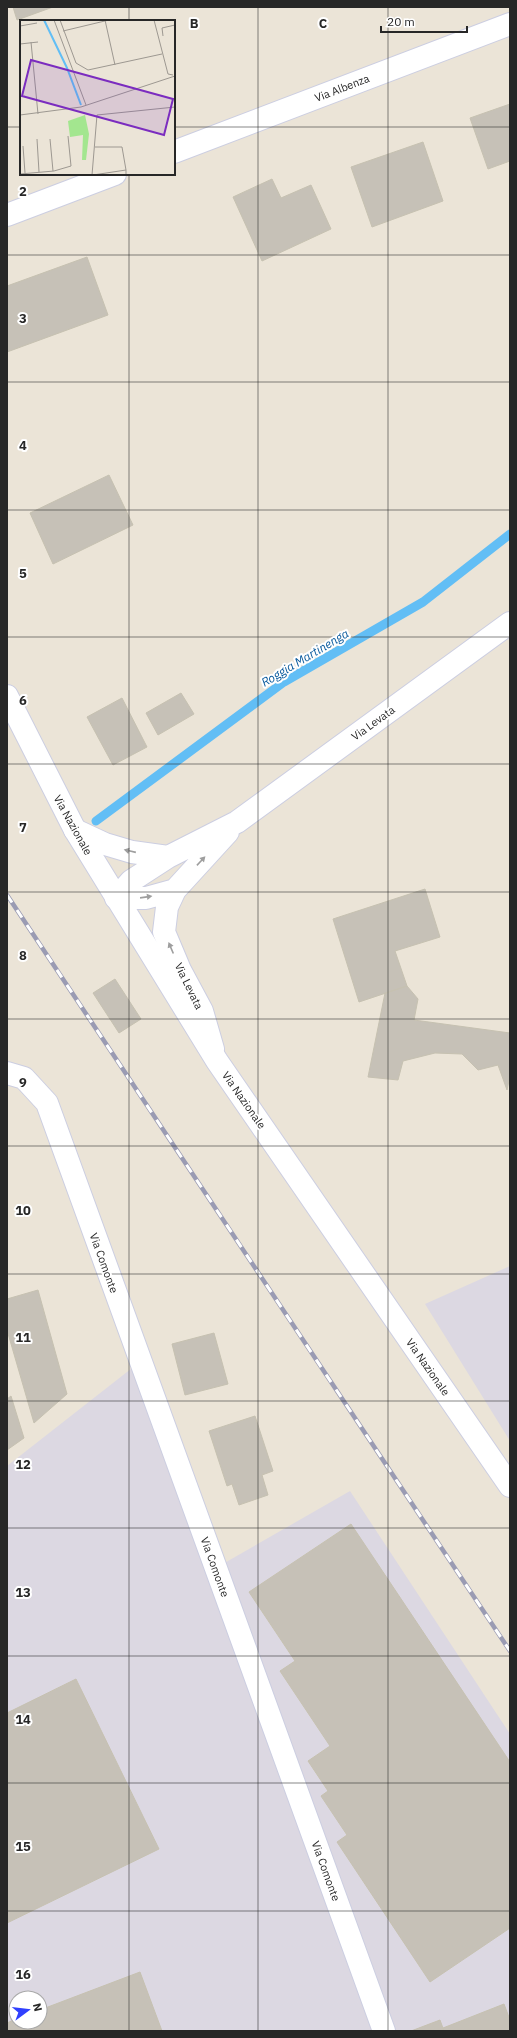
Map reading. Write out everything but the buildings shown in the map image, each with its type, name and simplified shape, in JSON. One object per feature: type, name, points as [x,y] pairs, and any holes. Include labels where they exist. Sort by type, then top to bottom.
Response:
[{"type":"street","name":"Via Albenza","points":[[175,152],[510,24]]},
{"type":"street","points":[[7,215],[112,175]]},
{"type":"street","name":"Via Levata","points":[[116,898],[131,881],[168,857],[237,822],[510,623]]},
{"type":"street","name":"Via Nazionale","points":[[7,696],[75,830],[217,1061],[510,1486]]},
{"type":"street","name":"Via Levata","points":[[217,1061],[202,1012],[180,970],[164,932],[167,907],[175,890],[237,822]]},
{"type":"street","points":[[75,830],[105,844],[132,852],[168,857]]},
{"type":"street","points":[[116,898],[146,898],[175,890]]},
{"type":"street","name":"Via Comonte","points":[[7,1072],[24,1078],[47,1102],[384,2031]]},
{"type":"shaded area","points":[[510,1266],[510,1441],[425,1304]]},
{"type":"shaded area","points":[[150,1354],[221,1565],[350,1491],[510,1734],[510,2031],[7,2031],[7,1466]]},
{"type":"waterway","name":"Roggia Martinenga","points":[[96,821],[284,682],[423,602],[510,534]]},
{"type":"railway","points":[[7,895],[510,1651]]}]
